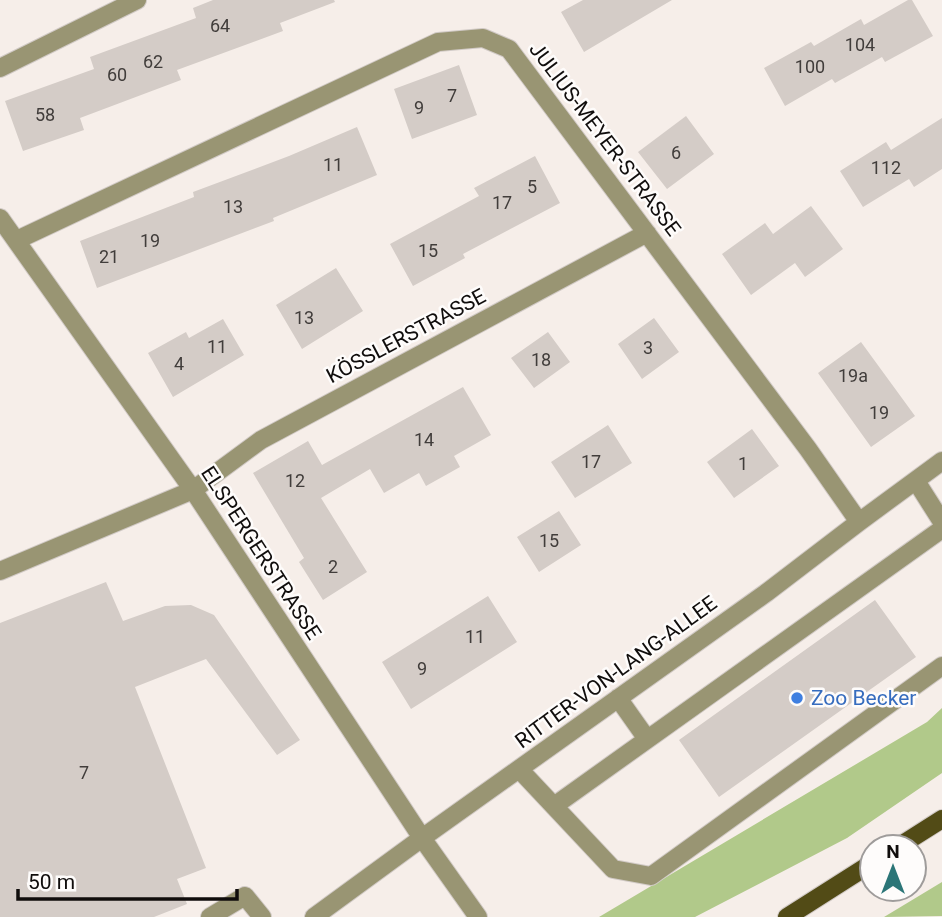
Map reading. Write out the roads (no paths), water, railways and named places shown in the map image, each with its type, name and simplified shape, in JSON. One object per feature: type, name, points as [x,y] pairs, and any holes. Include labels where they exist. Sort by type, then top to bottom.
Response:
[{"type":"main road","points":[[920,833],[942,819]]},
{"type":"main road","points":[[788,917],[858,872]]},
{"type":"street","points":[[0,68],[137,0]]},
{"type":"street","name":"JULIUS-MEYER-STRASSE","points":[[17,240],[438,42],[484,38],[509,49],[808,449],[859,522]]},
{"type":"street","name":"ELSPERGERSTRASSE","points":[[0,218],[193,490],[422,838],[478,917]]},
{"type":"street","name":"KÖSSLERSTRASSE","points":[[0,571],[193,490],[261,440],[648,233]]},
{"type":"street","name":"RITTER-VON-LANG-ALLEE","points":[[314,917],[766,593],[942,461]]},
{"type":"street","points":[[915,481],[942,522]]},
{"type":"street","points":[[554,806],[942,529]]},
{"type":"street","points":[[519,769],[613,869],[651,876],[942,666]]},
{"type":"street","points":[[618,698],[648,739]]},
{"type":"street","points":[[210,917],[245,896],[262,917]]},
{"type":"place","name":"Zoo Becker","points":[[797,698]]}]
